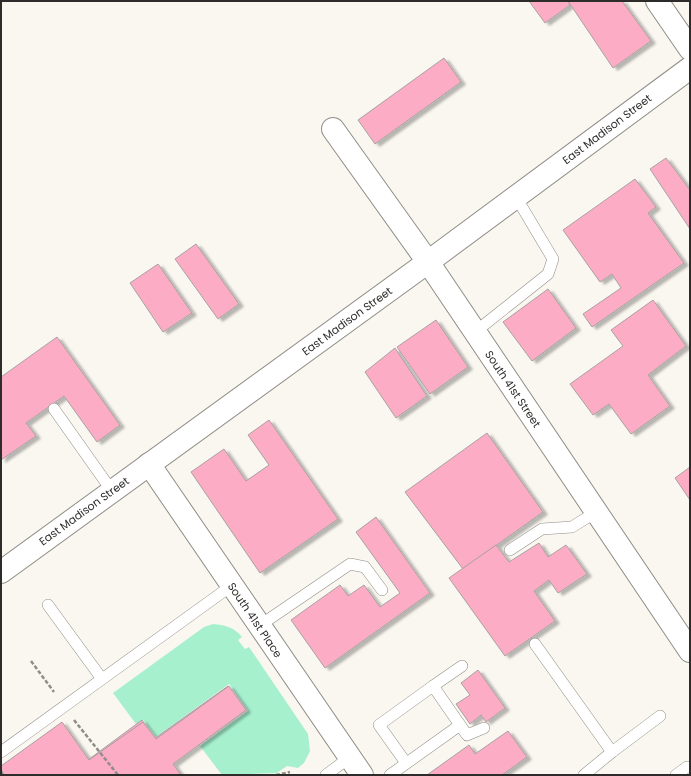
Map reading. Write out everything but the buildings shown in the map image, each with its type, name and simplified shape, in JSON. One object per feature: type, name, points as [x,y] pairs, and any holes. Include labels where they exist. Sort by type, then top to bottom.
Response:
[{"type":"street","points":[[657,1],[690,49]]},
{"type":"street","name":"East Madison Street","points":[[1,572],[428,262],[690,68]]},
{"type":"street","name":"South 41st Street","points":[[333,129],[428,262],[690,651]]},
{"type":"street","name":"South 41st Place","points":[[149,464],[231,586],[356,766]]},
{"type":"lane","points":[[475,332],[548,274],[553,259],[516,197]]},
{"type":"lane","points":[[54,409],[112,491]]},
{"type":"lane","points":[[510,550],[542,529],[572,527],[596,512]]},
{"type":"lane","points":[[259,626],[350,564],[365,568],[382,590]]},
{"type":"lane","points":[[1,752],[231,586]]},
{"type":"lane","points":[[48,605],[102,679]]},
{"type":"lane","points":[[535,644],[612,752]]},
{"type":"lane","points":[[406,763],[379,725],[462,666]]},
{"type":"lane","points":[[432,686],[466,735],[484,728]]},
{"type":"lane","points":[[584,775],[660,716]]},
{"type":"lane","points":[[390,775],[460,725]]},
{"type":"lane","points":[[326,775],[356,766]]},
{"type":"lane","points":[[676,775],[687,767]]},
{"type":"path","points":[[31,661],[54,692]]},
{"type":"path","points":[[74,720],[118,775]]},
{"type":"path","points":[[1,771],[3,775]]},
{"type":"path","points":[[276,775],[290,772],[286,775]]},
{"type":"green space","points":[[213,624],[229,627],[242,637],[238,640],[245,649],[249,647],[308,734],[310,751],[304,763],[298,768],[287,766],[277,773],[222,775],[200,746],[248,711],[229,684],[156,737],[143,720],[136,724],[113,693],[204,627]]}]
